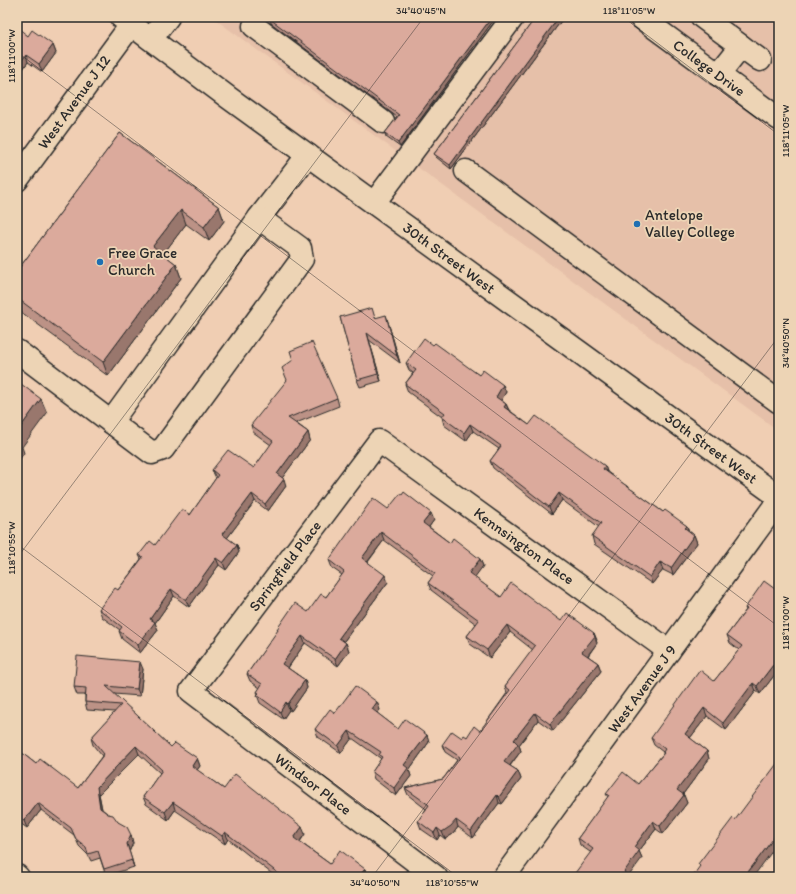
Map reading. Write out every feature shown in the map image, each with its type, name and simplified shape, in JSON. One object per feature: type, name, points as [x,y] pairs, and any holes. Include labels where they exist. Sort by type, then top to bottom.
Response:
[{"type":"street","points":[[151,39],[168,17]]},
{"type":"street","points":[[374,203],[513,17]]},
{"type":"street","name":"College Drive","points":[[640,17],[779,119]]},
{"type":"street","points":[[702,17],[760,60]]},
{"type":"street","name":"30th Street West","points":[[123,19],[779,499]]},
{"type":"street","name":"West Avenue J 12","points":[[17,180],[123,19]]},
{"type":"street","points":[[254,26],[383,122]]},
{"type":"street","points":[[718,75],[741,46]]},
{"type":"street","points":[[111,422],[259,218],[308,155]]},
{"type":"street","points":[[466,171],[779,402]]},
{"type":"street","points":[[17,351],[152,453],[162,449],[302,259],[300,248],[259,218]]},
{"type":"street","name":"Kennsington Place","points":[[379,441],[669,651]]},
{"type":"street","name":"Springfield Place","points":[[191,691],[379,441]]},
{"type":"street","name":"West Avenue J 9","points":[[504,877],[779,499]]},
{"type":"street","name":"Windsor Place","points":[[191,691],[436,877]]},
{"type":"shaded area","name":"Antelope Valley College","points":[[212,17],[779,17],[779,431]]},
{"type":"building","points":[[271,17],[492,17],[398,143],[385,133],[399,115],[270,19]]},
{"type":"building","points":[[536,17],[559,17],[450,165],[434,154]]},
{"type":"building","points":[[18,28],[28,36],[32,30],[53,45],[39,64],[26,55],[17,66]]},
{"type":"building","name":"Free Grace Church","points":[[120,133],[219,207],[204,227],[181,210],[153,246],[176,264],[103,362],[17,298],[17,271]]},
{"type":"building","points":[[372,308],[375,318],[386,315],[397,356],[367,333],[378,374],[357,380],[340,317]]},
{"type":"building","points":[[424,338],[433,345],[435,343],[479,375],[483,370],[503,385],[496,397],[506,404],[504,407],[529,425],[536,416],[605,466],[603,469],[663,512],[665,510],[687,526],[685,528],[694,535],[671,568],[660,562],[650,577],[592,536],[601,523],[559,493],[549,507],[490,461],[501,446],[470,424],[464,433],[442,417],[445,413],[405,384],[416,370],[406,363]]},
{"type":"building","points":[[312,342],[337,398],[288,418],[308,432],[277,474],[284,479],[265,504],[252,494],[222,534],[237,545],[223,563],[216,558],[186,600],[171,589],[150,619],[155,622],[138,645],[119,631],[122,627],[99,609],[115,588],[118,590],[143,557],[139,555],[150,541],[155,545],[182,509],[190,515],[218,475],[212,470],[228,450],[254,468],[273,441],[251,425],[287,380],[282,368],[293,360],[290,351]]},
{"type":"building","points":[[17,381],[41,399],[17,432]]},
{"type":"building","points":[[404,492],[431,513],[423,523],[450,543],[453,538],[480,559],[469,573],[501,597],[511,583],[561,621],[567,613],[594,633],[593,634],[595,636],[582,652],[598,663],[550,724],[535,713],[514,740],[518,744],[504,762],[518,771],[499,797],[497,795],[471,831],[456,820],[451,826],[442,832],[437,828],[434,833],[418,821],[429,805],[405,788],[443,779],[460,757],[442,745],[452,731],[462,738],[464,735],[467,737],[474,726],[480,731],[510,690],[505,686],[535,646],[507,625],[487,650],[467,636],[479,620],[428,583],[435,573],[381,532],[362,558],[385,575],[339,638],[346,643],[335,659],[302,636],[282,664],[305,680],[288,704],[286,702],[280,712],[257,695],[259,693],[257,692],[262,684],[247,674],[295,603],[308,612],[321,594],[326,597],[344,572],[329,560],[373,498],[388,509],[400,494],[402,495]]},
{"type":"building","points":[[764,581],[779,592],[779,670],[773,665],[757,686],[753,683],[723,723],[704,708],[685,734],[707,751],[677,790],[684,795],[660,826],[653,821],[634,847],[639,851],[624,872],[626,874],[623,877],[572,877],[593,849],[578,838],[609,795],[606,794],[623,772],[638,784],[664,753],[663,752],[665,749],[651,738],[700,670],[714,681],[742,646],[727,635],[747,609],[745,608]]},
{"type":"building","points":[[77,656],[140,662],[137,689],[106,686],[171,747],[175,743],[197,758],[192,766],[224,789],[235,774],[302,827],[294,838],[330,864],[340,850],[365,869],[360,875],[363,877],[283,877],[225,832],[222,836],[173,802],[165,812],[143,797],[162,770],[136,746],[97,787],[100,808],[108,814],[113,815],[118,822],[127,827],[131,835],[127,844],[132,860],[104,869],[98,851],[88,854],[86,847],[76,839],[71,828],[38,803],[24,821],[17,815],[17,749],[36,764],[40,759],[78,788],[104,754],[91,738],[121,705],[85,702],[86,688],[74,687]]},
{"type":"building","points":[[355,686],[377,702],[372,709],[398,729],[405,719],[427,735],[404,765],[408,768],[394,788],[372,772],[382,757],[379,755],[381,752],[349,731],[338,746],[315,729],[330,709],[335,713]]},
{"type":"building","points":[[779,761],[779,831],[748,872],[755,877],[692,877],[700,866],[698,864],[733,818],[735,820]]},
{"type":"place","name":"Antelope Valley College","points":[[637,224]]},
{"type":"place","name":"Free Grace Church","points":[[100,262]]}]
